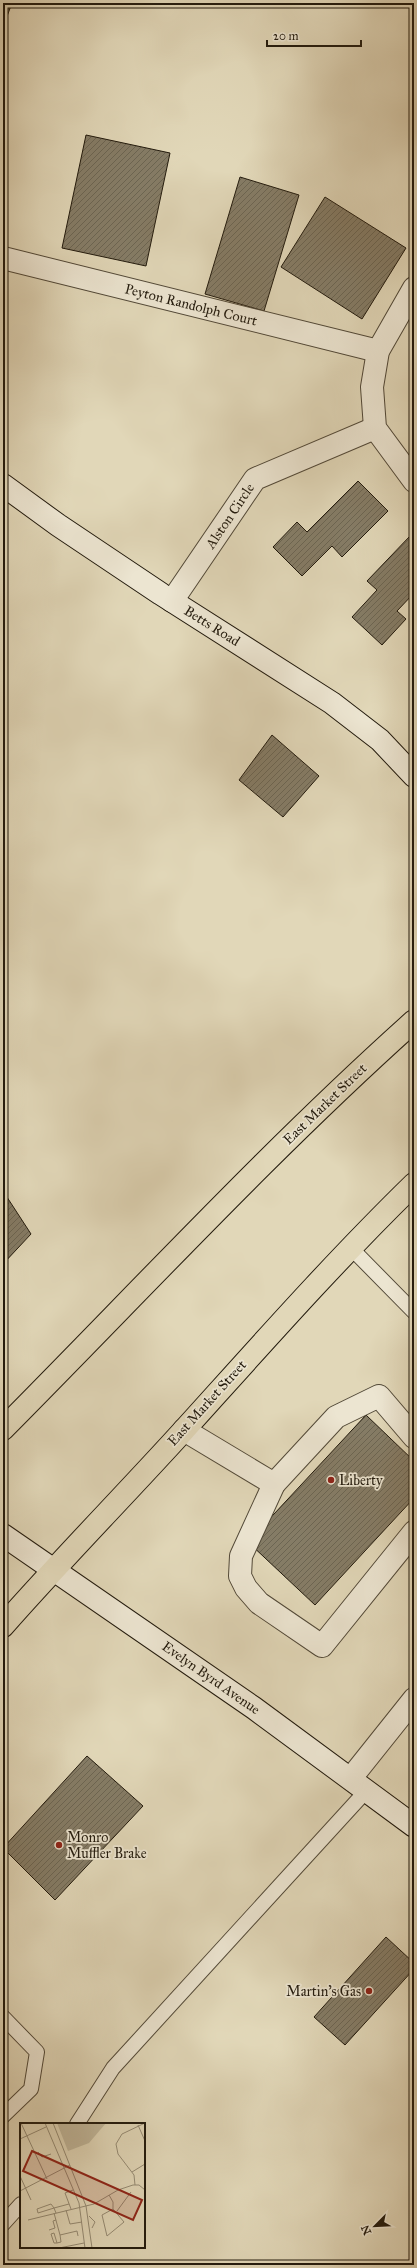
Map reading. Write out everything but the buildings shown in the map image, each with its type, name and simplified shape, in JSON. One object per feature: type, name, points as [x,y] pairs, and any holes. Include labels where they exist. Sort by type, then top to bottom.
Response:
[{"type":"highway","name":"East Market Street","points":[[3,1429],[200,1228],[343,1086],[414,1021]]},
{"type":"highway","name":"East Market Street","points":[[3,1626],[52,1569],[184,1430],[350,1247],[414,1184]]},
{"type":"street","name":"Peyton Randolph Court","points":[[3,258],[378,351]]},
{"type":"street","points":[[414,288],[378,351],[372,387],[375,428],[408,476],[414,481]]},
{"type":"street","name":"Alston Circle","points":[[172,601],[255,479],[375,428]]},
{"type":"street","name":"Betts Road","points":[[3,485],[58,525],[172,601],[332,703],[380,740],[414,776]]},
{"type":"street","points":[[414,1437],[379,1396],[336,1417],[274,1484],[241,1556],[240,1576],[246,1588],[259,1604],[322,1646],[414,1532]]},
{"type":"street","points":[[184,1430],[274,1484]]},
{"type":"street","name":"Evelyn Byrd Avenue","points":[[3,1535],[137,1626],[359,1784],[414,1826]]},
{"type":"street","points":[[359,1784],[414,1699]]},
{"type":"lane","points":[[350,1247],[414,1312]]},
{"type":"lane","points":[[78,2123],[113,2068],[359,1784]]},
{"type":"lane","points":[[3,2017],[37,2052],[31,2089],[3,2116]]},
{"type":"lane","points":[[3,2224],[20,2205]]},
{"type":"place","name":"Liberty","points":[[331,1480]]},
{"type":"place","name":"Monro Muffler Brake","points":[[59,1845]]},
{"type":"place","name":"Martin's Gas","points":[[369,1991]]}]
